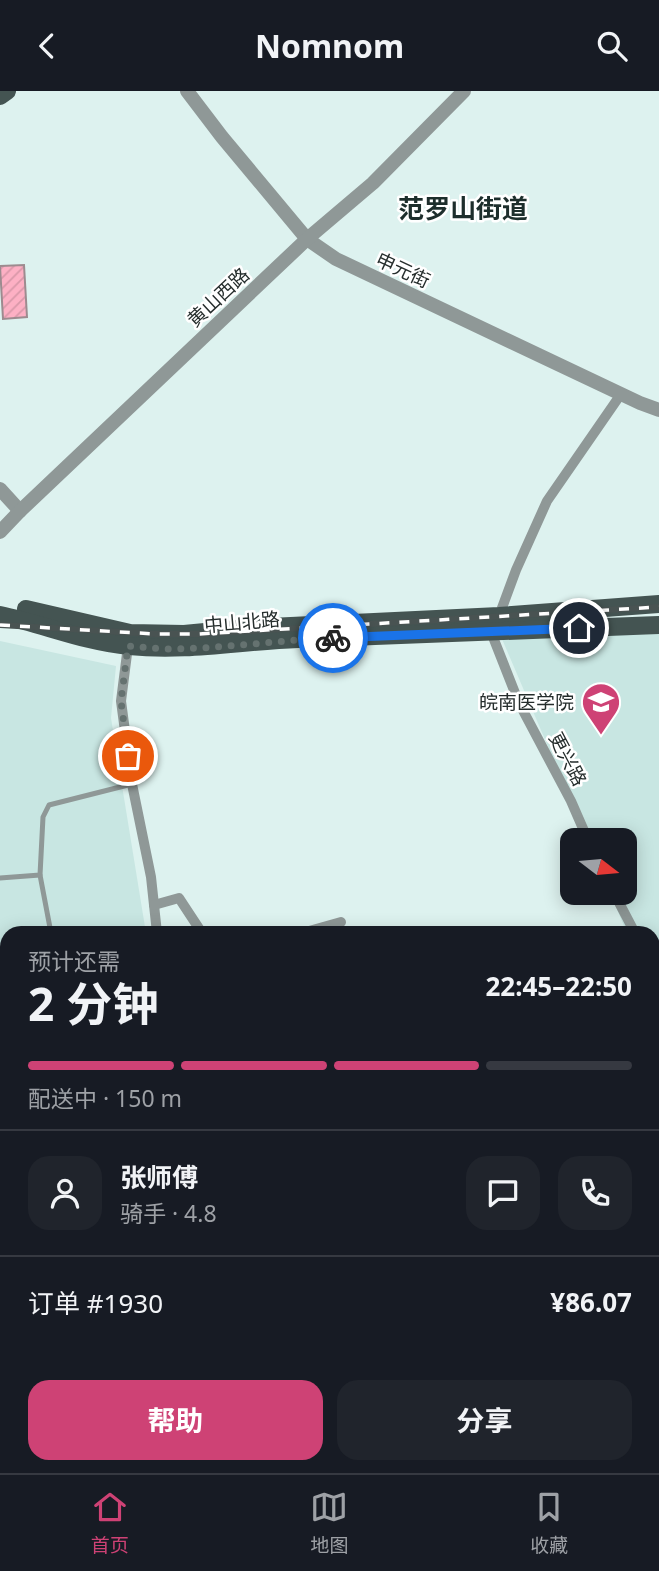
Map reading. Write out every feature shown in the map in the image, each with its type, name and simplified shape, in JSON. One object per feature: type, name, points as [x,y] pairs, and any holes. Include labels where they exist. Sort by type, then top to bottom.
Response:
[{"type":"main road","points":[[0,96],[7,91]]},
{"type":"main road","points":[[0,604],[130,633],[184,634],[247,628],[493,622],[659,604]]},
{"type":"main road","name":"中山北路","points":[[0,615],[103,642],[167,649],[493,622],[659,625]]},
{"type":"street","name":"申元街","points":[[187,91],[307,239],[335,259],[659,410]]},
{"type":"street","name":"黄山西路","points":[[0,532],[307,239],[373,183],[464,91]]},
{"type":"street","points":[[493,622],[547,501],[621,394]]},
{"type":"street","points":[[0,489],[20,511]]},
{"type":"street","name":"更兴路","points":[[493,622],[519,703],[583,828]]},
{"type":"street","points":[[128,646],[121,701],[132,784],[151,877],[156,926]]},
{"type":"street","points":[[154,905],[178,898],[197,926]]},
{"type":"street","points":[[620,905],[631,926]]},
{"type":"street","points":[[327,926],[341,922]]},
{"type":"lane","points":[[50,926],[40,875],[43,817],[49,805],[132,784]]},
{"type":"lane","points":[[0,879],[40,875]]},
{"type":"shaded area","name":"皖南医学院","points":[[659,626],[659,926],[624,926],[615,905],[637,905],[637,828],[583,828],[499,632]]},
{"type":"shaded area","points":[[0,641],[116,666],[111,718],[145,926],[0,926]]},
{"type":"building","points":[[24,265],[27,317],[3,319],[0,266]]},
{"type":"railway","points":[[0,625],[199,634],[659,607]]},
{"type":"way so far","points":[[128,756],[121,701],[128,646],[167,649],[333,638]]},
{"type":"place","name":"皖南医学院","points":[[601,736]]},
{"type":"district","name":"范罗山街道","points":[[463,208]]},
{"type":"route","points":[[333,638],[579,628]]}]
